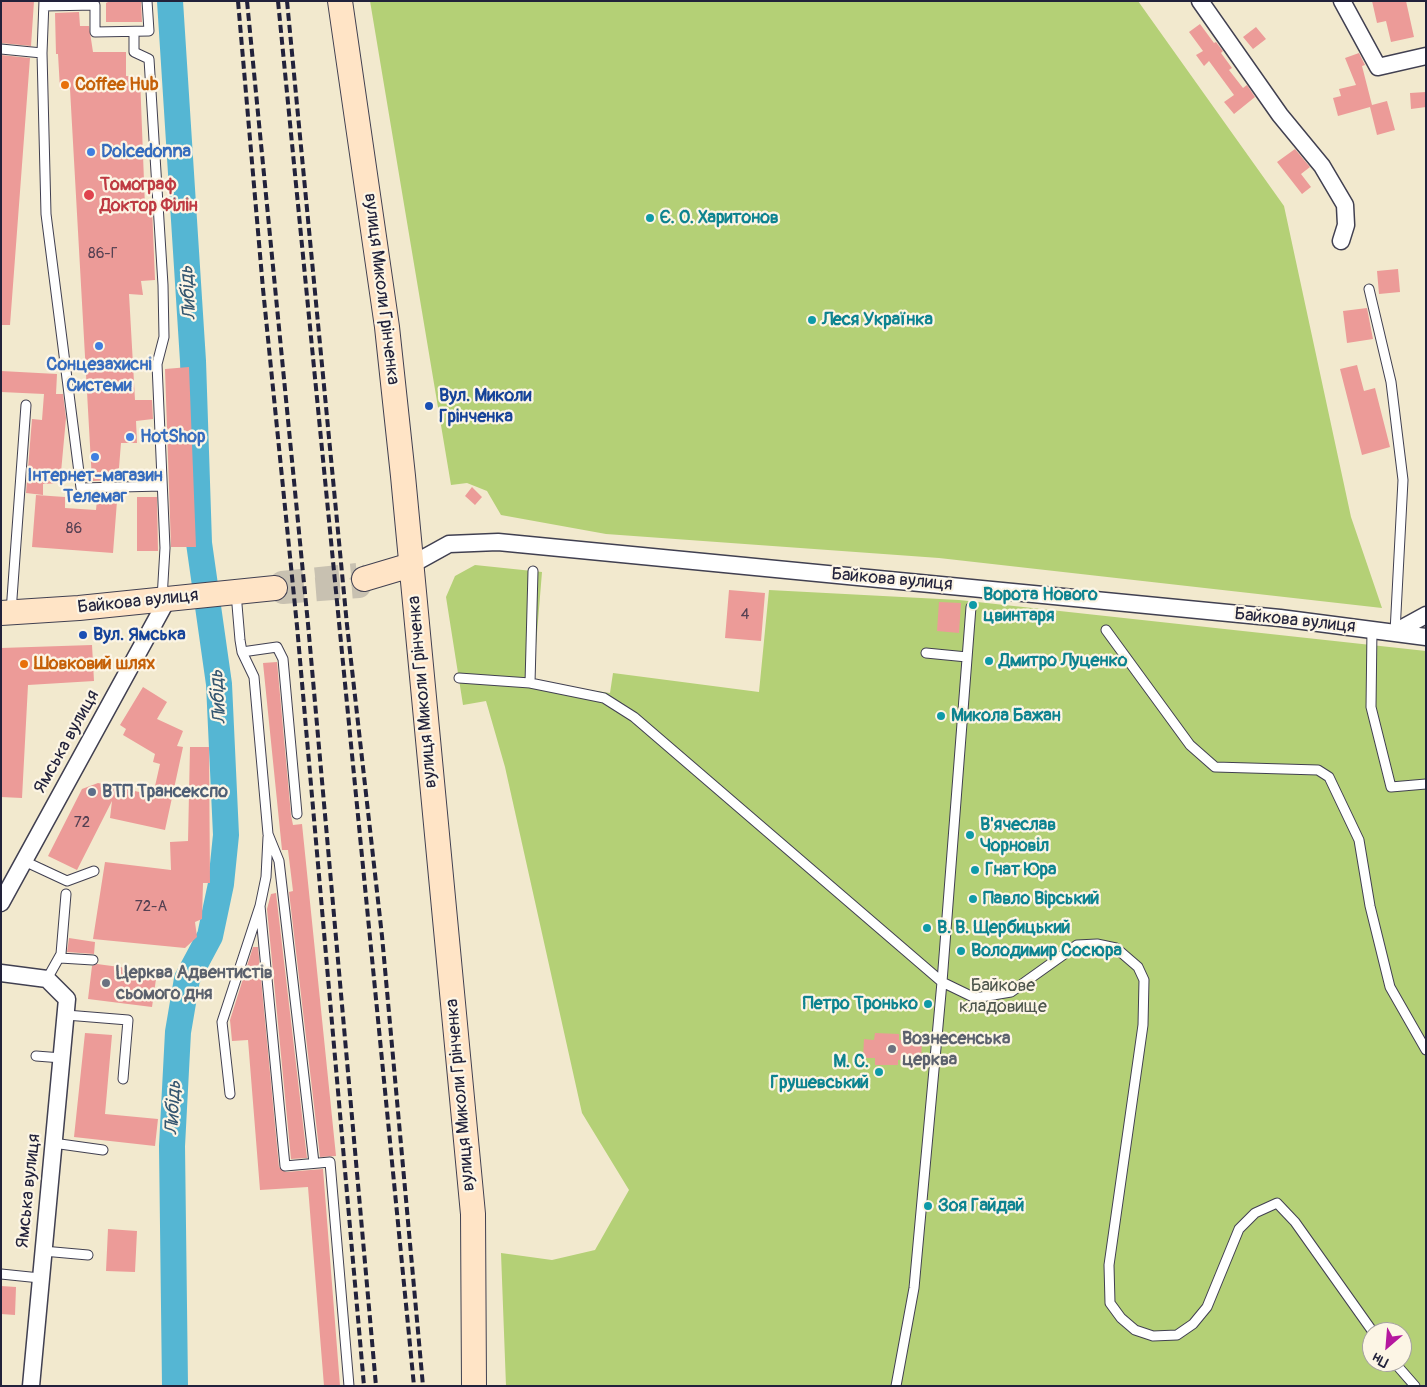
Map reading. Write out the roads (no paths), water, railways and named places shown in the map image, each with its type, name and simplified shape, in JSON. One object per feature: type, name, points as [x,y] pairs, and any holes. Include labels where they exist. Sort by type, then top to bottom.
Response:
[{"type":"main road","name":"вулиця Миколи Грінченка","points":[[340,1],[387,327],[411,565],[472,1214],[474,1386]]},
{"type":"main road","name":"Байкова вулиця","points":[[364,579],[411,565]]},
{"type":"main road","name":"Байкова вулиця","points":[[6,613],[79,608],[275,588]]},
{"type":"street","points":[[1200,1],[1280,115],[1322,166],[1345,205],[1346,224],[1341,241]]},
{"type":"street","points":[[1342,1],[1378,67],[1426,56]]},
{"type":"street","name":"Байкова вулиця","points":[[411,565],[449,544],[498,542],[972,599],[1372,630],[1426,637]]},
{"type":"street","name":"Ямська вулиця","points":[[1,903],[171,599]]},
{"type":"street","points":[[1395,632],[1426,615]]},
{"type":"street","points":[[1,973],[48,979],[67,1007]]},
{"type":"street","name":"Ямська вулиця","points":[[31,1386],[67,1007]]},
{"type":"lane","points":[[147,1],[148,31],[134,32],[95,32],[95,5],[44,4],[42,53],[46,214],[81,488],[162,486]]},
{"type":"lane","points":[[134,32],[134,52],[149,59],[163,285],[164,337],[157,364],[165,548],[171,599]]},
{"type":"lane","points":[[1,49],[42,53]]},
{"type":"lane","points":[[1369,289],[1391,382],[1402,480],[1395,632]]},
{"type":"lane","points":[[6,613],[26,405]]},
{"type":"lane","points":[[530,683],[533,571]]},
{"type":"lane","points":[[230,1094],[222,1022],[260,906],[266,877],[268,834],[254,677],[242,652],[235,593]]},
{"type":"lane","points":[[896,1386],[914,1288],[942,982],[972,599]]},
{"type":"lane","points":[[1106,630],[1190,745],[1215,767],[1318,770],[1329,777],[1359,840],[1370,906],[1390,987],[1426,1050]]},
{"type":"lane","points":[[1372,630],[1371,707],[1391,787],[1426,784]]},
{"type":"lane","points":[[242,652],[277,647],[283,659],[297,814]]},
{"type":"lane","points":[[926,653],[967,656]]},
{"type":"lane","points":[[459,678],[530,683],[604,698],[634,717],[942,982],[975,998],[1011,992],[1077,945],[1097,944],[1116,948],[1138,967],[1144,980],[1143,1025],[1109,1265],[1110,1303],[1121,1318],[1135,1330],[1152,1336],[1177,1335],[1193,1324],[1207,1307],[1239,1229],[1255,1213],[1277,1203],[1295,1222],[1366,1322]]},
{"type":"lane","points":[[268,834],[279,860],[314,1163]]},
{"type":"lane","points":[[24,861],[67,881],[94,871]]},
{"type":"lane","points":[[48,979],[60,958],[66,894]]},
{"type":"lane","points":[[260,906],[285,1166],[330,1162],[349,1386]]},
{"type":"lane","points":[[60,958],[93,960]]},
{"type":"lane","points":[[67,1007],[128,1020],[123,1080]]},
{"type":"lane","points":[[36,1056],[62,1058]]},
{"type":"lane","points":[[53,1143],[103,1150]]},
{"type":"lane","points":[[43,1251],[88,1255]]},
{"type":"lane","points":[[1,1274],[40,1278]]},
{"type":"lane","points":[[1403,1372],[1415,1386]]},
{"type":"waterway","name":"Либідь","points":[[170,1],[193,361],[199,543],[219,684],[226,835],[221,884],[210,936],[187,979],[178,1032],[172,1146],[175,1386]]},
{"type":"tunnel","points":[[357,575],[364,579],[359,586],[283,592],[275,588],[282,583],[357,575]]},
{"type":"railway","points":[[238,1],[263,289],[297,626],[364,1386]]},
{"type":"railway","points":[[247,1],[308,624],[376,1386]]},
{"type":"railway","points":[[278,1],[414,1386]]},
{"type":"railway","points":[[287,1],[347,625],[382,936],[423,1386]]},
{"type":"place","name":"Coffee Hub","points":[[65,85]]},
{"type":"place","name":"Dolcedonna","points":[[91,152]]},
{"type":"place","name":"Томограф Доктор Філін","points":[[89,195]]},
{"type":"place","name":"Є. О. Харитонов","points":[[650,218]]},
{"type":"place","name":"Леся Українка","points":[[812,320]]},
{"type":"place","name":"Сонцезахисні Системи","points":[[99,346]]},
{"type":"place","name":"Вул. Миколи Грінченка","points":[[429,406]]},
{"type":"place","name":"HotShop","points":[[130,437]]},
{"type":"place","name":"Інтернет-магазин Телемаг","points":[[95,457]]},
{"type":"place","name":"Ворота Нового цвинтаря","points":[[973,605]]},
{"type":"place","name":"Вул. Ямська","points":[[83,635]]},
{"type":"place","name":"Дмитро Луценко","points":[[989,661]]},
{"type":"place","name":"Шовковий шлях","points":[[24,664]]},
{"type":"place","name":"Микола Бажан","points":[[941,716]]},
{"type":"place","name":"ВТП Трансекспо","points":[[92,792]]},
{"type":"place","name":"В'ячеслав Чорновіл","points":[[970,835]]},
{"type":"place","name":"Гнат Юра","points":[[975,870]]},
{"type":"place","name":"Павло Вірський","points":[[973,899]]},
{"type":"place","name":"В. В. Щербицький","points":[[927,928]]},
{"type":"place","name":"Володимир Сосюра","points":[[961,951]]},
{"type":"place","name":"Церква Адвентистів сьомого дня","points":[[106,983]]},
{"type":"place","name":"Петро Тронько","points":[[928,1004]]},
{"type":"place","name":"Вознесенська церква","points":[[892,1049]]},
{"type":"place","name":"М. С. Грушевський","points":[[879,1072]]},
{"type":"place","name":"Зоя Гайдай","points":[[928,1206]]},
{"type":"park label","name":"Байкове кладовище","points":[[1003,996]]}]
